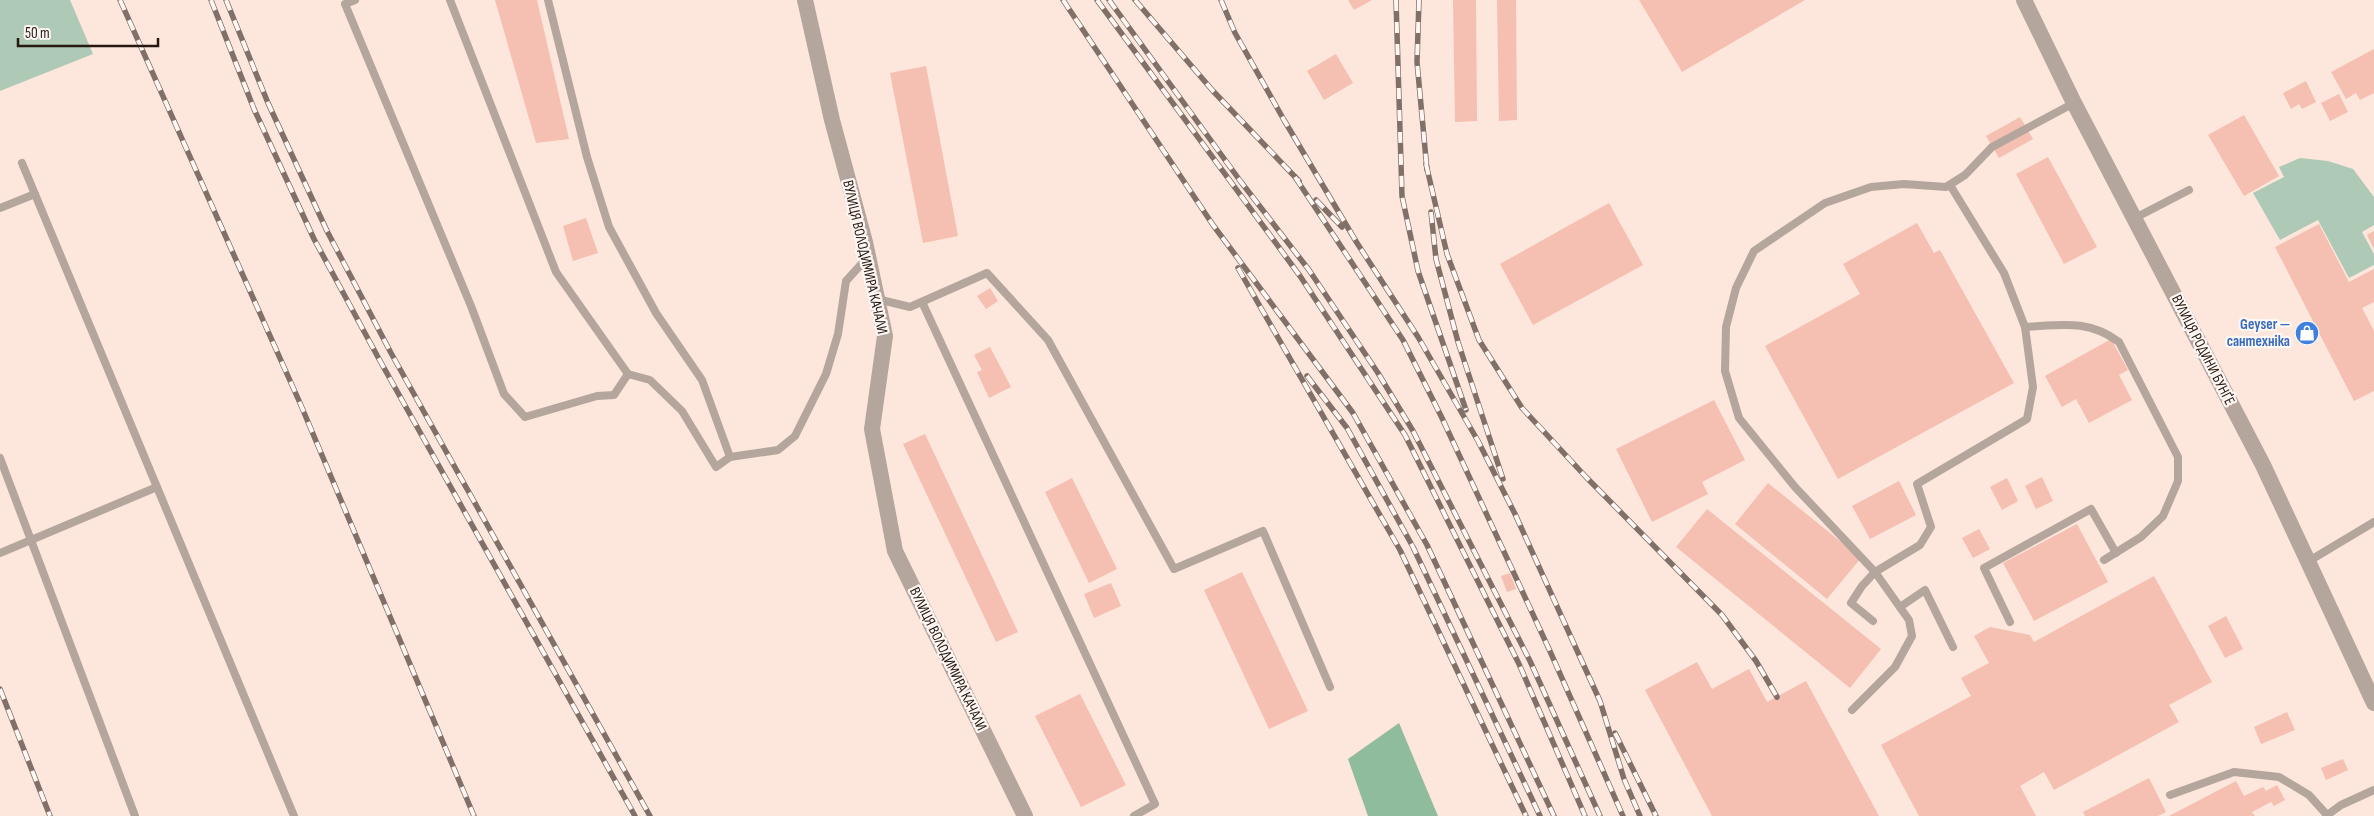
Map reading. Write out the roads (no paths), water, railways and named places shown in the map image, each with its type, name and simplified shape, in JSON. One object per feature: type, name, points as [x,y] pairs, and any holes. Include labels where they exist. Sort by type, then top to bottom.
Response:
[{"type":"street","name":"ВУЛИЦЯ ВОЛОДИМИРА КАЧАЛИ","points":[[805,0],[832,120],[868,257],[885,336],[872,429],[895,551],[1024,816]]},
{"type":"street","name":"ВУЛИЦЯ РОДИНИ БУНҐЕ","points":[[2024,0],[2074,103],[2263,465],[2374,703]]},
{"type":"lane","points":[[355,0],[345,4],[468,297],[504,394],[526,416],[597,396],[614,395],[628,374]]},
{"type":"lane","points":[[450,0],[556,272],[628,374],[650,380],[682,411],[716,467],[730,457],[778,450],[795,436],[826,374],[838,334],[846,281],[868,257]]},
{"type":"lane","points":[[548,0],[587,157],[609,227],[656,313],[702,380],[730,457]]},
{"type":"lane","points":[[1852,710],[1895,667],[1912,636],[1909,620],[1875,572],[1795,487],[1739,418],[1726,371],[1726,327],[1736,288],[1754,252],[1825,203],[1871,187],[1904,184],[1946,187],[1965,175],[1992,147],[2074,103]]},
{"type":"lane","points":[[22,163],[294,816]]},
{"type":"lane","points":[[1873,621],[1851,603],[1862,586],[1875,572],[1920,545],[1931,527],[1917,484],[2027,419],[2033,387],[2025,327],[2004,273],[1950,185]]},
{"type":"lane","points":[[2135,218],[2189,190]]},
{"type":"lane","points":[[0,208],[35,194]]},
{"type":"lane","points":[[877,298],[910,306],[987,273],[1048,340],[1174,569],[1263,531],[1330,687]]},
{"type":"lane","points":[[922,302],[1155,804],[1134,816]]},
{"type":"lane","points":[[2025,327],[2078,323],[2106,333],[2119,342],[2178,457],[2178,481],[2163,516],[2141,537],[2104,560]]},
{"type":"lane","points":[[0,458],[135,816]]},
{"type":"lane","points":[[0,553],[157,487]]},
{"type":"lane","points":[[2010,622],[1984,568],[2091,509],[2116,553]]},
{"type":"lane","points":[[2309,561],[2374,522]]},
{"type":"lane","points":[[1900,607],[1925,590],[1953,647]]},
{"type":"lane","points":[[2170,795],[2234,772],[2279,777],[2309,795],[2326,816],[2341,805],[2374,790]]},
{"type":"railway","points":[[120,0],[300,403],[474,816]]},
{"type":"railway","points":[[211,0],[254,109],[314,239],[379,359],[635,816]]},
{"type":"railway","points":[[226,0],[268,103],[327,231],[391,353],[650,816]]},
{"type":"railway","points":[[1063,0],[1213,225],[1353,413],[1427,545],[1554,816]]},
{"type":"railway","points":[[1097,0],[1300,276],[1405,435],[1519,664],[1585,816]]},
{"type":"railway","points":[[1109,0],[1241,182],[1309,270],[1378,373],[1413,431],[1530,661],[1600,816]]},
{"type":"railway","points":[[1135,0],[1213,91],[1299,181]]},
{"type":"railway","points":[[1221,0],[1235,33],[1284,120],[1357,243],[1418,337],[1478,441],[1515,514],[1600,701],[1624,779],[1640,816]]},
{"type":"railway","points":[[1396,0],[1402,196],[1418,271],[1466,410]]},
{"type":"railway","points":[[1419,0],[1417,62],[1427,170]]},
{"type":"railway","points":[[1426,164],[1447,254],[1479,340],[1522,408],[1586,477],[1722,615],[1756,661],[1777,697]]},
{"type":"railway","points":[[1295,177],[1403,340],[1442,418],[1549,649],[1623,816]]},
{"type":"railway","points":[[1316,200],[1342,227]]},
{"type":"railway","points":[[1431,212],[1436,259],[1458,342],[1503,479]]},
{"type":"railway","points":[[1238,268],[1400,550],[1526,816]]},
{"type":"railway","points":[[1307,376],[1347,428],[1413,547],[1540,816]]},
{"type":"railway","points":[[0,689],[50,816]]},
{"type":"railway","points":[[1615,733],[1656,816]]},
{"type":"place","name":"Geyser — сантехніка","points":[[2307,333]]}]
